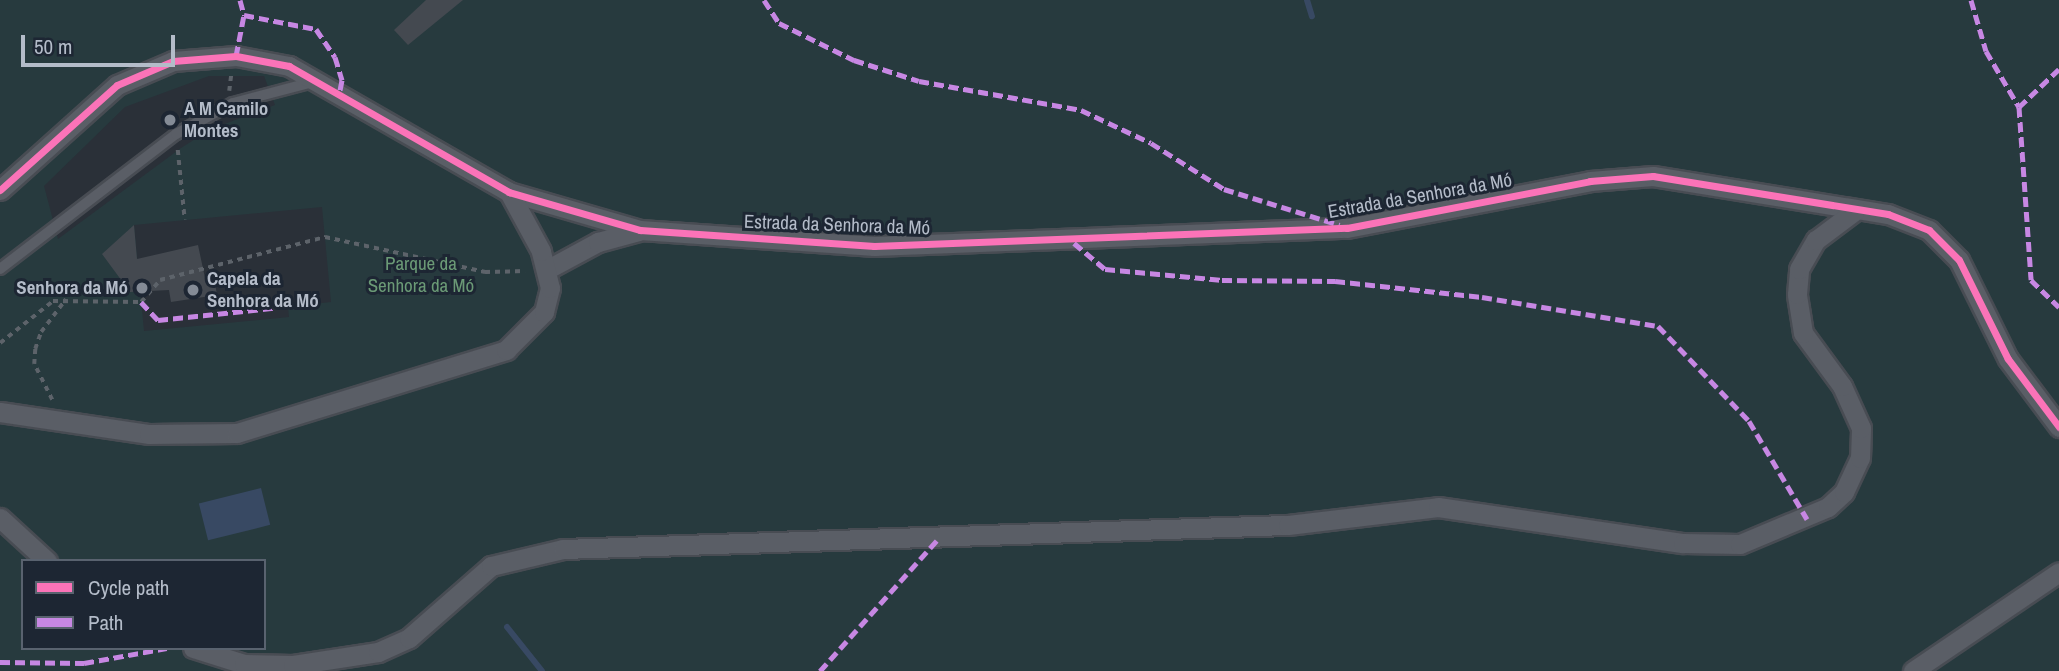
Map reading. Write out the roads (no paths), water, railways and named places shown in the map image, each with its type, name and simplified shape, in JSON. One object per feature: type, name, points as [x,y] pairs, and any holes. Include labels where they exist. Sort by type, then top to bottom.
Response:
[{"type":"street","name":"Estrada da Senhora da Mó","points":[[0,190],[117,85],[173,61],[236,56],[289,66],[509,192],[640,230],[874,246],[1334,229],[1590,181],[1653,176],[1904,218],[1945,243],[2008,359],[2059,427]]},
{"type":"street","points":[[0,412],[73,426],[149,434],[237,433],[506,350],[544,312],[548,269],[509,192]]},
{"type":"street","points":[[199,650],[244,664],[281,665],[378,652],[409,638],[491,566],[563,549],[1288,525],[1438,507],[1683,543],[1740,544],[1828,507],[1844,492],[1860,458],[1861,428],[1842,386],[1803,333],[1797,294],[1799,269],[1816,240],[1856,211]]},
{"type":"street","points":[[548,269],[598,242],[640,230]]},
{"type":"street","points":[[0,518],[45,559]]},
{"type":"street","points":[[1913,671],[2059,572]]},
{"type":"lane","points":[[0,269],[176,134],[233,103],[313,82]]},
{"type":"water","points":[[261,488],[270,525],[208,540],[199,503]]},
{"type":"waterway","points":[[1307,0],[1312,16]]},
{"type":"waterway","points":[[507,627],[542,671]]},
{"type":"place","name":"A M Camilo Montes","points":[[170,120]]},
{"type":"place","name":"Senhora da Mó","points":[[142,288]]},
{"type":"place","name":"Capela da Senhora da Mó","points":[[193,290]]},
{"type":"park label","name":"Parque da Senhora da Mó","points":[[421,275]]}]
